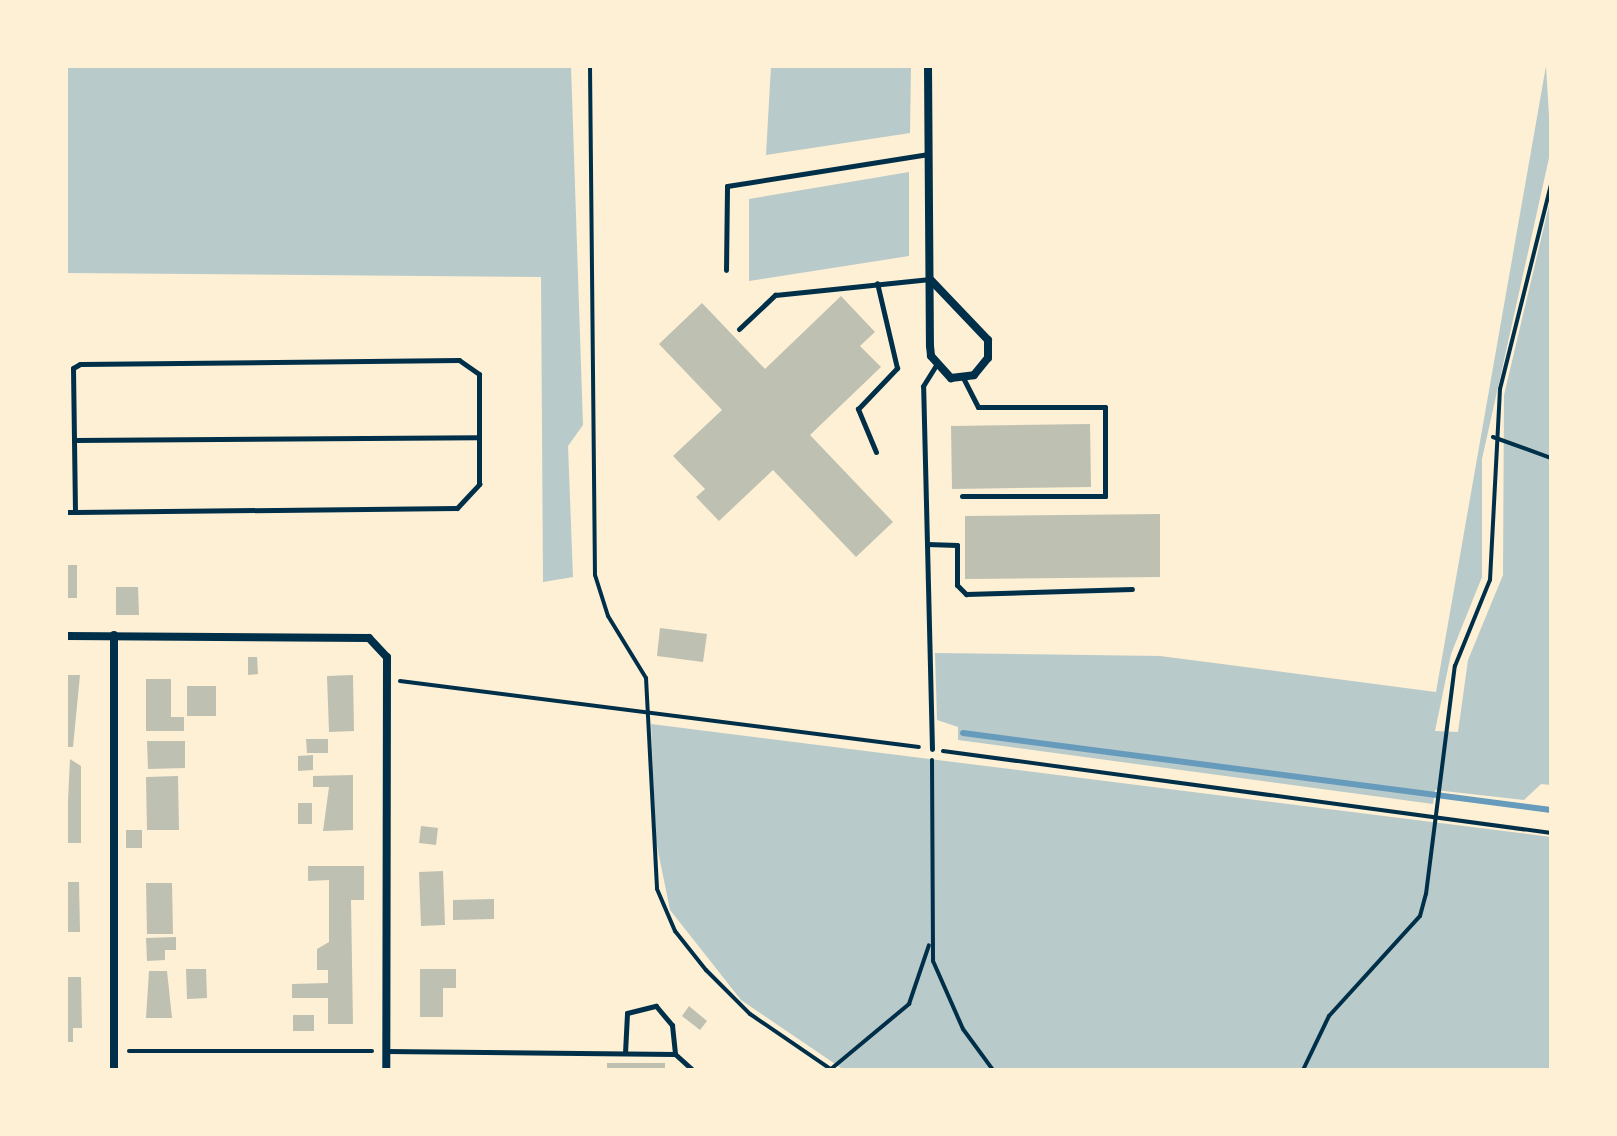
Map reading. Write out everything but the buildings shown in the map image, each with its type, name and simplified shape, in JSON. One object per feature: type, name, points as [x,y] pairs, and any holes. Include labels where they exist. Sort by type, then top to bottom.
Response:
[{"type":"street","points":[[928,66],[930,279],[936,365],[963,378],[983,368],[988,340],[930,279]]},
{"type":"street","points":[[114,635],[114,1070]]},
{"type":"street","points":[[66,636],[369,638],[387,657],[386,1070]]},
{"type":"lane","points":[[726,270],[727,186],[929,154]]},
{"type":"lane","points":[[739,329],[775,295],[930,279]]},
{"type":"lane","points":[[876,452],[858,409],[897,368],[877,283]]},
{"type":"lane","points":[[66,512],[75,512],[457,508],[479,484],[479,374],[459,360],[80,364],[73,368],[75,512]]},
{"type":"lane","points":[[932,749],[923,386],[936,365]]},
{"type":"lane","points":[[962,496],[1105,496],[1105,407],[978,407],[963,378]]},
{"type":"lane","points":[[74,440],[479,437]]},
{"type":"lane","points":[[927,544],[957,545],[957,585],[966,594],[1132,589]]},
{"type":"lane","points":[[625,1053],[627,1013],[641,1005],[665,1013],[675,1054],[693,1070]]},
{"type":"lane","points":[[386,1051],[675,1054]]},
{"type":"path","points":[[590,66],[595,575],[608,616],[646,678],[645,710],[657,889],[675,931],[750,1014],[831,1070],[909,1004],[931,938]]},
{"type":"path","points":[[1303,1070],[1329,1016],[1420,916],[1455,666],[1490,580],[1493,437],[1551,185]]},
{"type":"path","points":[[1493,437],[1551,458]]},
{"type":"path","points":[[389,680],[645,710],[1551,833]]},
{"type":"path","points":[[932,749],[931,938],[945,995],[993,1070]]},
{"type":"path","points":[[114,1051],[386,1051]]},
{"type":"shaded area","points":[[66,66],[571,66],[583,425],[568,446],[573,577],[543,582],[541,277],[66,273]]},
{"type":"shaded area","points":[[771,66],[911,66],[910,133],[766,155]]},
{"type":"shaded area","points":[[1546,66],[1551,149],[1482,459],[1482,577],[1451,654],[1435,731],[1458,732],[1468,660],[1503,575],[1504,395],[1551,197],[1551,785],[1541,784],[1524,800],[1435,790],[1433,804],[958,740],[958,727],[937,720],[935,653],[1160,656],[1436,692]]},
{"type":"shaded area","points":[[909,172],[909,256],[749,281],[749,199]]},
{"type":"shaded area","points":[[651,724],[1551,837],[1551,1070],[844,1070],[741,1000],[670,910],[656,841]]},
{"type":"waterway","points":[[963,733],[1551,810]]}]
